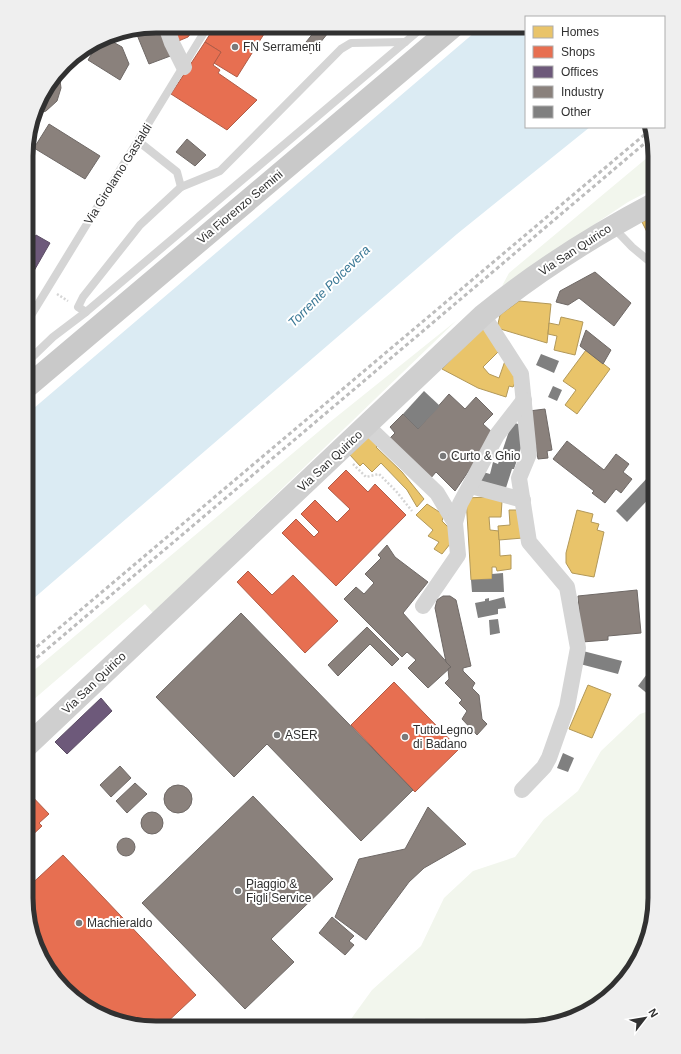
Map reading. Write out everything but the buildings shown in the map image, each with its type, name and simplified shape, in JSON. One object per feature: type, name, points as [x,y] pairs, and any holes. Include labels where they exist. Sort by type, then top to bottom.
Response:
[{"type":"main road","name":"Via Fiorenzo Semini","points":[[33,366],[445,33]]},
{"type":"main road","name":"Via San Quirico","points":[[33,740],[210,572],[368,426],[483,315],[522,285],[611,226],[648,207]]},
{"type":"street","points":[[168,33],[184,66]]},
{"type":"street","points":[[483,315],[521,374],[529,454],[519,478],[529,542],[567,587],[578,648],[566,707],[549,758],[544,767],[522,790]]},
{"type":"street","points":[[423,606],[458,555],[455,523],[460,504],[497,435],[524,400]]},
{"type":"street","points":[[368,426],[437,493],[455,523]]},
{"type":"street","points":[[471,486],[523,500]]},
{"type":"lane","name":"Via Girolamo Gastaldi","points":[[33,312],[204,33]]},
{"type":"lane","points":[[33,366],[53,336],[86,312],[416,33]]},
{"type":"lane","points":[[86,312],[78,307],[83,297],[140,225],[181,187],[220,171],[341,49],[351,43],[405,42]]},
{"type":"lane","points":[[138,141],[177,172],[181,187]]},
{"type":"lane","points":[[611,226],[648,260]]},
{"type":"path","points":[[350,461],[366,477],[379,474],[396,491],[412,511]]},
{"type":"shaded area","points":[[648,157],[648,192],[628,202],[502,286],[509,273]]},
{"type":"shaded area","points":[[457,320],[153,613],[145,604],[33,700],[33,671],[330,422]]},
{"type":"shaded area","points":[[648,711],[648,906],[646,922],[641,938],[627,966],[617,979],[606,990],[586,1005],[572,1012],[549,1019],[525,1021],[426,1021],[425,1018],[409,1019],[407,1021],[352,1021],[351,1019],[372,990],[421,946],[444,898],[473,871],[515,857],[544,819],[578,791],[601,751],[640,714]]},
{"type":"water","name":"Torrente Polcevera","points":[[474,33],[525,33],[525,128],[589,128],[457,234],[33,599],[33,409]]},
{"type":"railway","points":[[33,650],[646,133]]},
{"type":"railway","points":[[33,661],[647,141]]},
{"type":"place","name":"FN Serramenti","points":[[235,47]]},
{"type":"place","name":"Curto & Ghio","points":[[443,456]]},
{"type":"place","name":"ASER","points":[[277,735]]},
{"type":"place","name":"TuttoLegno di Badano","points":[[405,737]]},
{"type":"place","name":"Piaggio & Figli Service","points":[[238,891]]},
{"type":"place","name":"Machieraldo","points":[[79,923]]}]
